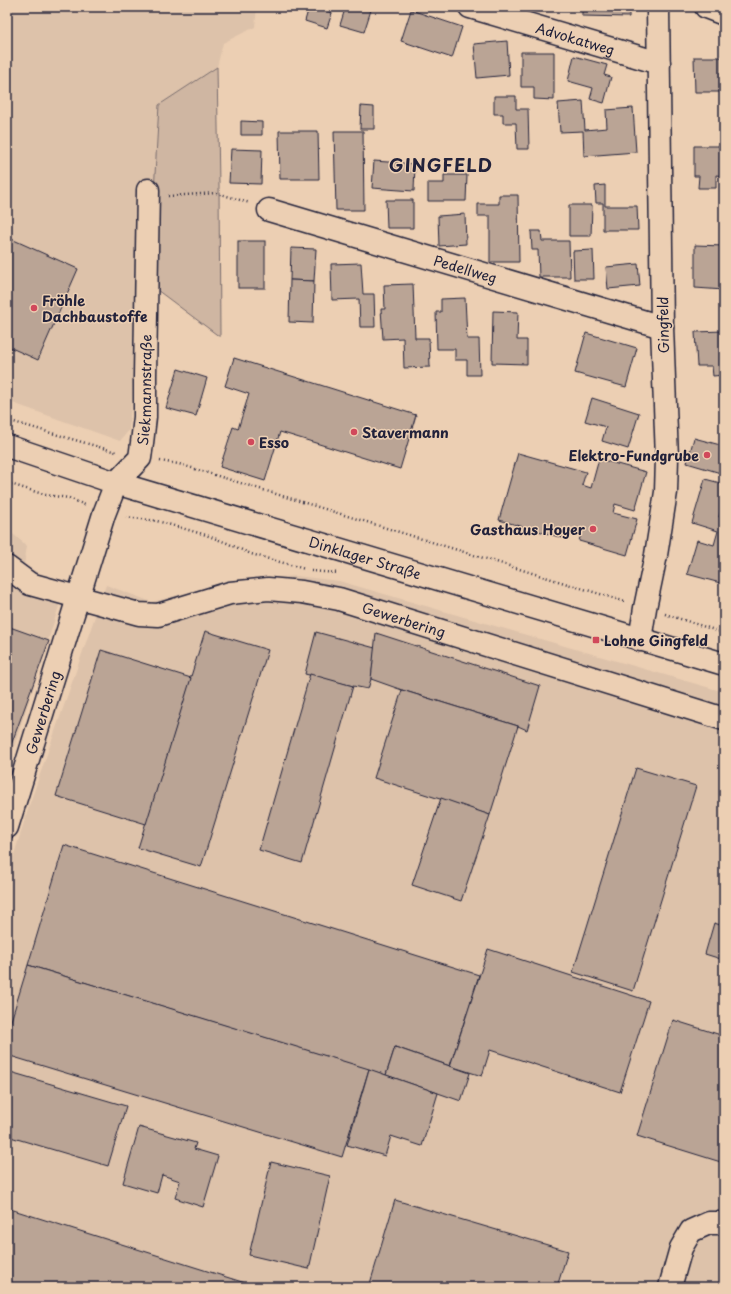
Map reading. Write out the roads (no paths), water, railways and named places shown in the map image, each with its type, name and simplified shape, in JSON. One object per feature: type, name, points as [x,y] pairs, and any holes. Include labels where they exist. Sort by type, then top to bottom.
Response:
[{"type":"street","name":"Advokatweg","points":[[470,7],[659,63]]},
{"type":"street","name":"Gingfeld","points":[[640,640],[666,492],[667,458],[662,327],[658,7]]},
{"type":"street","points":[[706,7],[724,14]]},
{"type":"street","name":"Siekmannstraße","points":[[116,483],[140,458],[145,417],[148,194]]},
{"type":"street","name":"Pedellweg","points":[[269,210],[662,327]]},
{"type":"street","name":"Dinklager Straße","points":[[7,446],[116,483],[724,664]]},
{"type":"street","name":"Gewerbering","points":[[7,828],[104,514],[116,483]]},
{"type":"street","points":[[7,567],[30,584],[78,597]]},
{"type":"street","name":"Gewerbering","points":[[78,597],[139,614],[158,615],[230,593],[268,589],[302,592],[346,602],[724,719]]},
{"type":"street","points":[[670,1287],[681,1248],[691,1231],[709,1223],[724,1223]]},
{"type":"place","name":"Fröhle Dachbaustoffe","points":[[34,308]]},
{"type":"place","name":"Stavermann","points":[[354,432]]},
{"type":"place","name":"Esso","points":[[251,442]]},
{"type":"place","name":"Elektro-Fundgrube","points":[[707,455]]},
{"type":"place","name":"Gasthaus Hoyer","points":[[593,529]]},
{"type":"place","name":"Lohne Gingfeld","points":[[596,640]]},
{"type":"district","name":"GINGFELD","points":[[441,164]]}]
